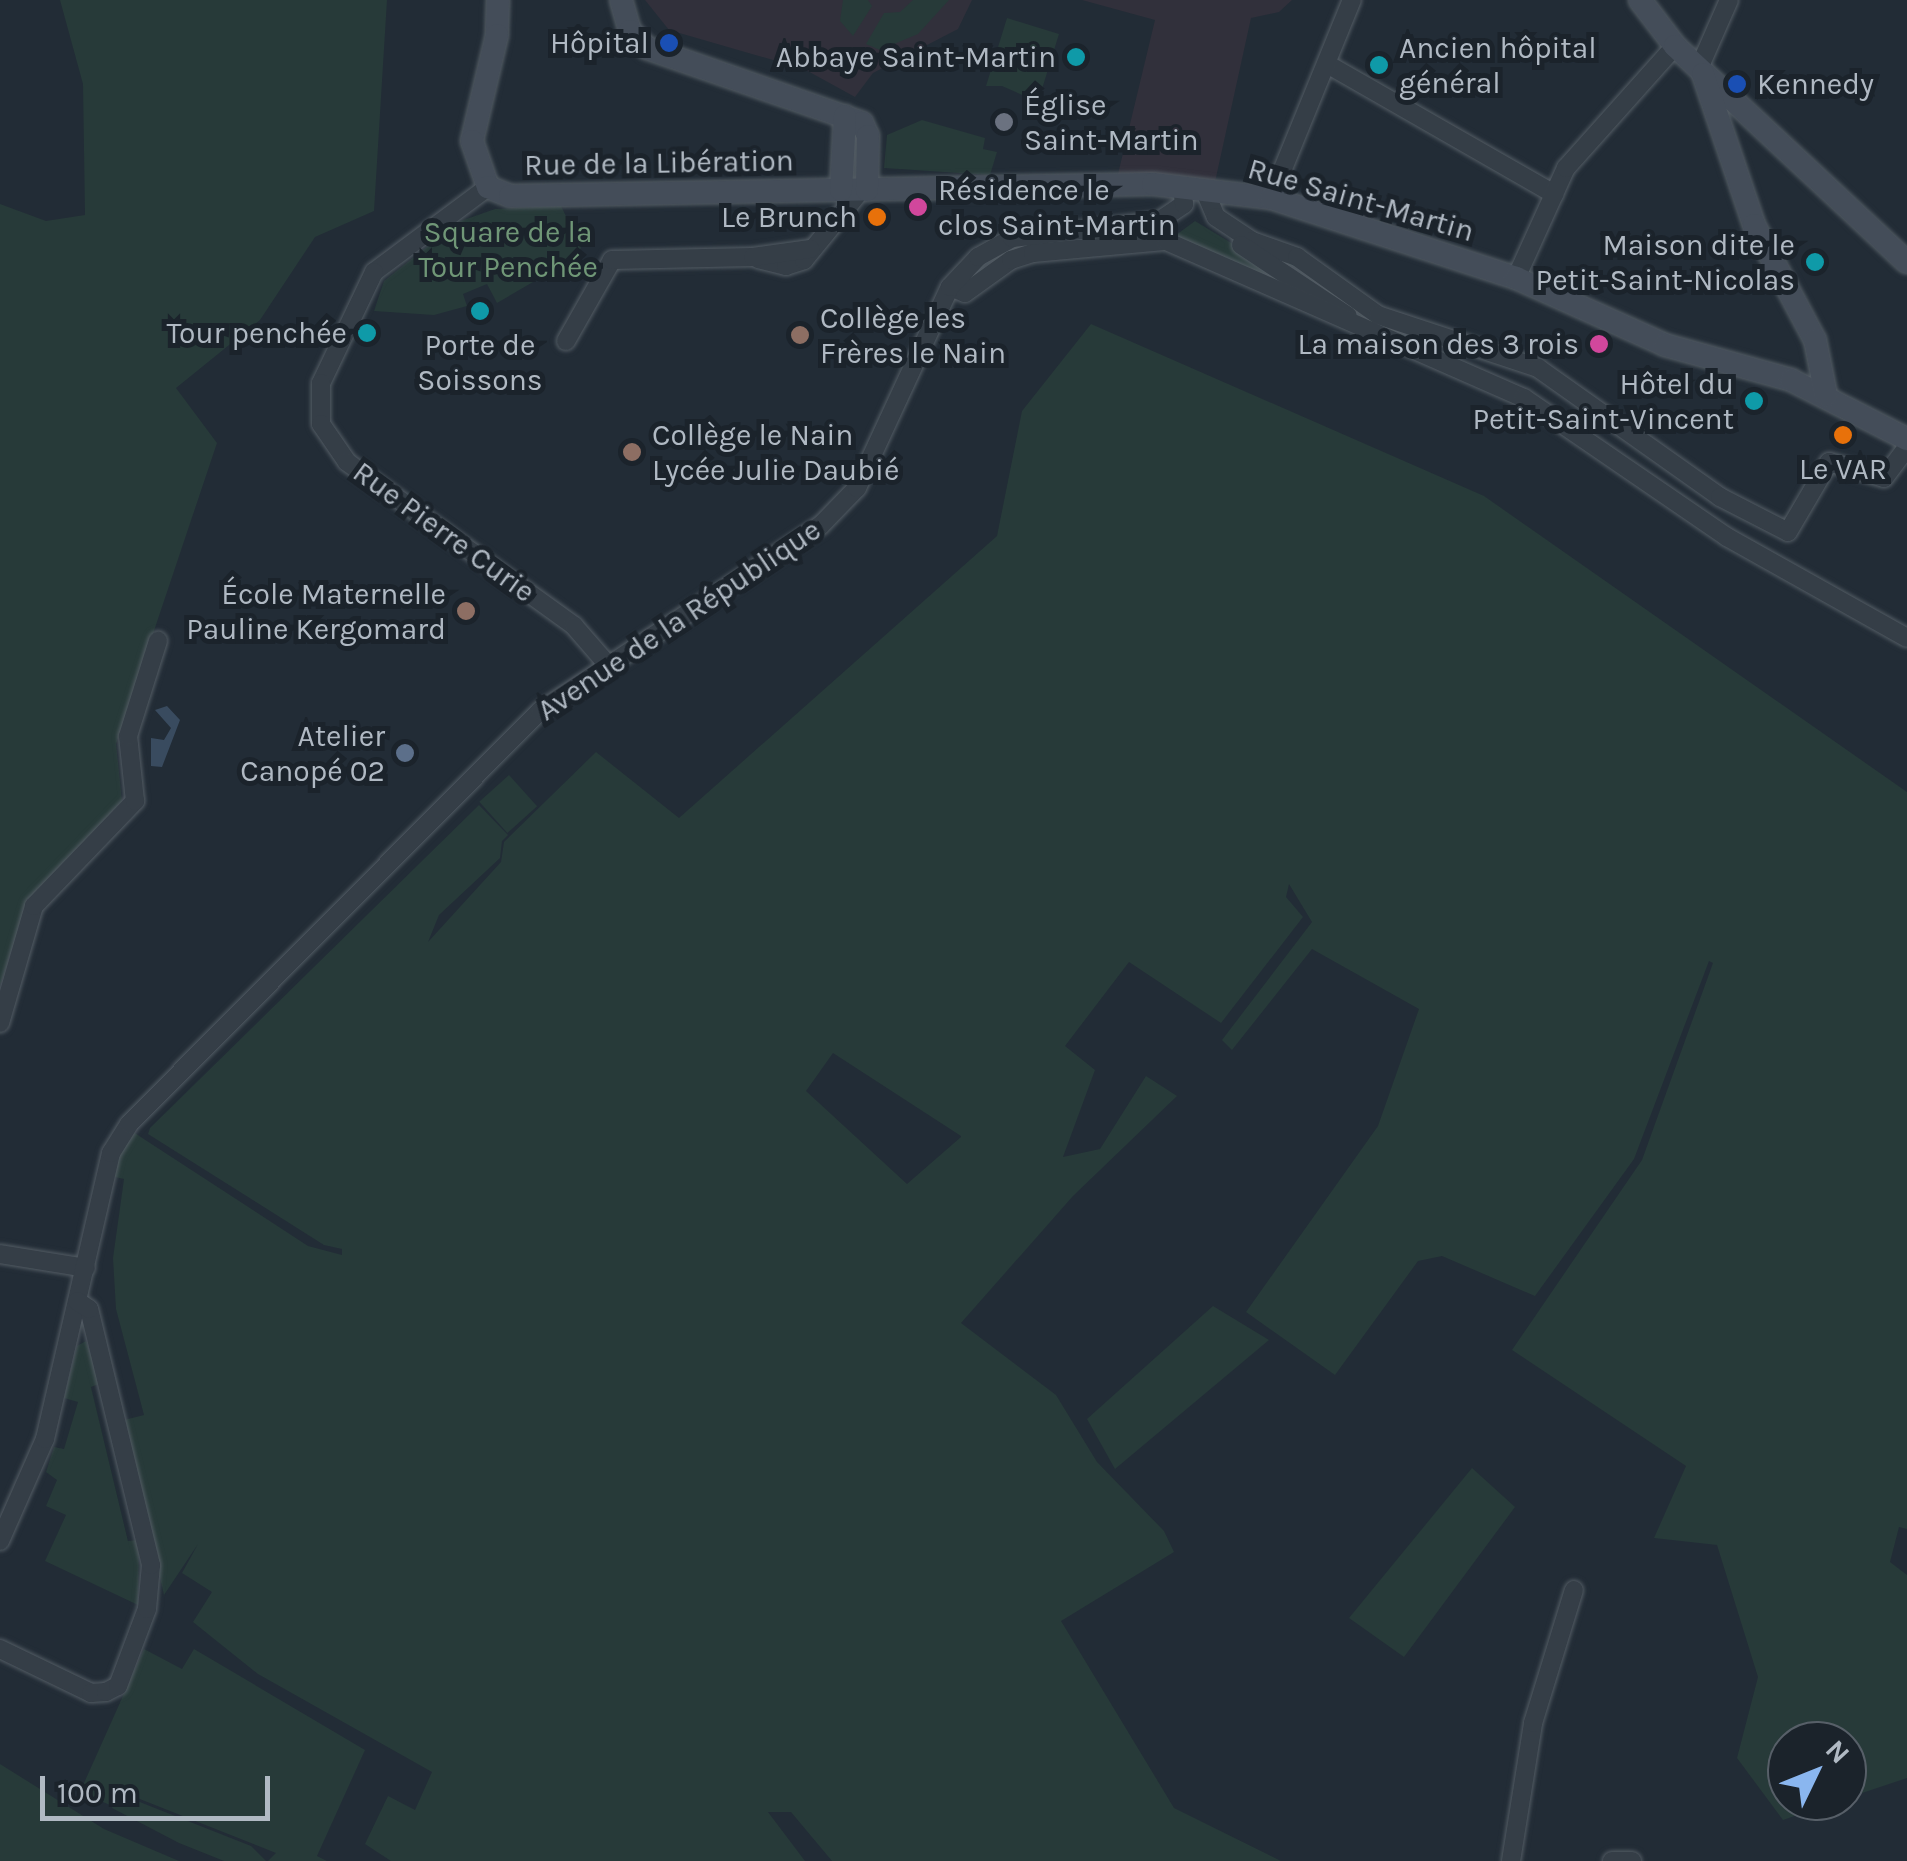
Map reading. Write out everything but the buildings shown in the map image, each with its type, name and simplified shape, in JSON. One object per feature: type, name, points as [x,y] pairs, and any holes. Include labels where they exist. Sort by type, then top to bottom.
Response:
[{"type":"main road","points":[[488,187],[472,141],[498,35],[498,0]]},
{"type":"main road","points":[[621,0],[630,31],[647,48],[845,116],[850,190]]},
{"type":"main road","points":[[1640,0],[1676,46],[1907,262]]},
{"type":"main road","points":[[1700,66],[1754,225],[1818,348],[1826,395]]},
{"type":"main road","name":"Rue de la Libération","points":[[488,187],[510,196],[550,197],[850,190]]},
{"type":"main road","name":"Rue Saint-Martin","points":[[850,190],[1190,193],[1270,198],[1516,278],[1665,345],[1791,380],[1899,435]]},
{"type":"street","points":[[1270,198],[1352,0]]},
{"type":"street","points":[[1700,66],[1729,0]]},
{"type":"street","points":[[1516,278],[1566,168],[1676,46]]},
{"type":"street","points":[[1327,64],[1554,194]]},
{"type":"street","name":"Rue Pierre Curie","points":[[488,187],[374,272],[321,383],[321,424],[334,451],[574,626],[607,664]]},
{"type":"street","points":[[566,341],[612,260],[753,257],[786,266],[804,260],[850,190]]},
{"type":"street","points":[[834,218],[856,203],[850,190]]},
{"type":"street","points":[[1190,193],[1364,329]]},
{"type":"street","points":[[1190,193],[1216,217],[1252,241],[1297,257],[1378,315],[1538,368],[1720,497],[1788,532],[1830,462],[1884,478],[1907,448]]},
{"type":"street","name":"Avenue de la République","points":[[0,1542],[46,1438],[111,1153],[129,1124],[540,710],[820,526],[858,488],[950,287],[978,257],[1012,238],[1159,221],[1190,193]]},
{"type":"street","points":[[950,287],[966,293],[1010,260],[1034,254],[1166,241],[1548,412],[1727,537],[1907,638]]},
{"type":"street","points":[[0,1023],[34,906],[135,801],[128,736],[158,642]]},
{"type":"street","points":[[0,1254],[86,1268]]},
{"type":"street","points":[[0,1650],[91,1693],[118,1686],[147,1609],[151,1565],[89,1310],[77,1300]]},
{"type":"street","points":[[1511,1861],[1533,1723],[1574,1590]]},
{"type":"street","points":[[1612,1861],[1632,1861]]},
{"type":"shaded area","points":[[645,0],[972,0],[958,29],[873,73],[855,97],[804,69],[669,30]]},
{"type":"shaded area","points":[[1082,0],[1292,0],[1279,12],[1251,18],[1215,182],[1118,174],[1155,20]]},
{"type":"green space","points":[[60,0],[387,0],[374,211],[315,237],[260,320],[176,388],[217,443],[116,744],[122,801],[27,903],[0,986],[0,204],[46,221],[85,215],[83,84]]},
{"type":"green space","points":[[843,0],[868,0],[872,6],[853,36],[840,21]]},
{"type":"green space","points":[[913,0],[949,0],[918,34],[880,50],[866,44],[884,13],[900,12]]},
{"type":"green space","points":[[1007,18],[1059,34],[1038,102],[1002,86],[986,86]]},
{"type":"green space","points":[[922,120],[985,138],[983,149],[997,152],[990,175],[884,168],[887,135]]},
{"type":"green space","name":"Square de la Tour Penchée","points":[[561,206],[581,247],[578,256],[497,303],[487,284],[463,294],[467,306],[434,315],[374,311],[384,281],[458,222],[495,209]]},
{"type":"green space","points":[[1195,221],[1327,301],[1172,238]]},
{"type":"green space","points":[[1091,324],[1484,496],[1907,792],[1907,1529],[1899,1527],[1890,1562],[1907,1575],[1907,1778],[1867,1791],[1867,1721],[1767,1721],[1767,1798],[1737,1758],[1758,1677],[1717,1545],[1654,1538],[1686,1466],[1512,1350],[1642,1160],[1713,963],[1709,961],[1634,1159],[1535,1296],[1442,1256],[1418,1261],[1335,1375],[1246,1312],[1378,1126],[1419,1009],[1312,949],[1232,1050],[1222,1040],[1312,922],[1289,884],[1286,897],[1303,917],[1221,1023],[1129,962],[1065,1046],[1095,1070],[1063,1157],[1100,1149],[1146,1076],[1177,1096],[1073,1196],[961,1323],[1056,1395],[1097,1462],[1164,1531],[1174,1552],[1061,1621],[1174,1808],[1281,1861],[832,1861],[791,1812],[768,1812],[805,1861],[391,1861],[365,1844],[388,1796],[415,1810],[432,1772],[258,1674],[193,1622],[212,1592],[182,1573],[198,1544],[164,1595],[124,1420],[144,1415],[116,1309],[113,1258],[124,1179],[110,1176],[130,1130],[308,1246],[342,1255],[342,1249],[324,1245],[148,1134],[150,1128],[479,805],[508,835],[502,841],[500,858],[439,915],[428,942],[501,862],[504,842],[596,752],[679,818],[997,536],[1022,411]],"holes":[[[833,1053],[961,1136],[907,1184],[806,1091]]]},
{"type":"green space","points":[[509,775],[537,806],[507,833],[479,802]]},
{"type":"green space","points":[[1213,1306],[1269,1340],[1115,1469],[1087,1419]]},
{"type":"green space","points":[[86,1341],[101,1383],[91,1387],[128,1541],[139,1540],[138,1605],[45,1561],[66,1515],[46,1506],[57,1480],[46,1472],[54,1447],[64,1449],[78,1402],[64,1398],[77,1346]]},
{"type":"green space","points":[[1472,1468],[1515,1507],[1404,1657],[1349,1618]]},
{"type":"green space","points":[[144,1649],[182,1669],[194,1649],[365,1750],[317,1856],[327,1861],[268,1861],[276,1853],[117,1790],[110,1805],[80,1792]]},
{"type":"green space","points":[[0,1764],[104,1829],[179,1861],[0,1861]]},
{"type":"green space","points":[[117,1793],[251,1846],[266,1861],[224,1861],[179,1843],[112,1808]]},
{"type":"water","points":[[167,706],[180,720],[162,767],[151,766],[151,738],[164,740],[171,728],[155,710]]},
{"type":"place","name":"Hôpital","points":[[669,43]]},
{"type":"place","name":"Abbaye Saint-Martin","points":[[1076,57]]},
{"type":"place","name":"Ancien hôpital général","points":[[1379,65]]},
{"type":"place","name":"Kennedy","points":[[1737,84]]},
{"type":"place","name":"Église Saint-Martin","points":[[1004,122]]},
{"type":"place","name":"Résidence le clos Saint-Martin","points":[[918,207]]},
{"type":"place","name":"Le Brunch","points":[[877,217]]},
{"type":"place","name":"Maison dite le Petit-Saint-Nicolas","points":[[1815,262]]},
{"type":"place","name":"Porte de Soissons","points":[[480,311]]},
{"type":"place","name":"Tour penchée","points":[[367,333]]},
{"type":"place","name":"Collège les Frères le Nain","points":[[800,335]]},
{"type":"place","name":"La maison des 3 rois","points":[[1599,344]]},
{"type":"place","name":"Hôtel du Petit-Saint-Vincent","points":[[1754,401]]},
{"type":"place","name":"Le VAR","points":[[1843,435]]},
{"type":"place","name":"Collège le Nain Lycée Julie Daubié","points":[[632,452]]},
{"type":"place","name":"École Maternelle Pauline Kergomard","points":[[466,611]]},
{"type":"place","name":"Atelier Canopé 02","points":[[405,753]]}]
